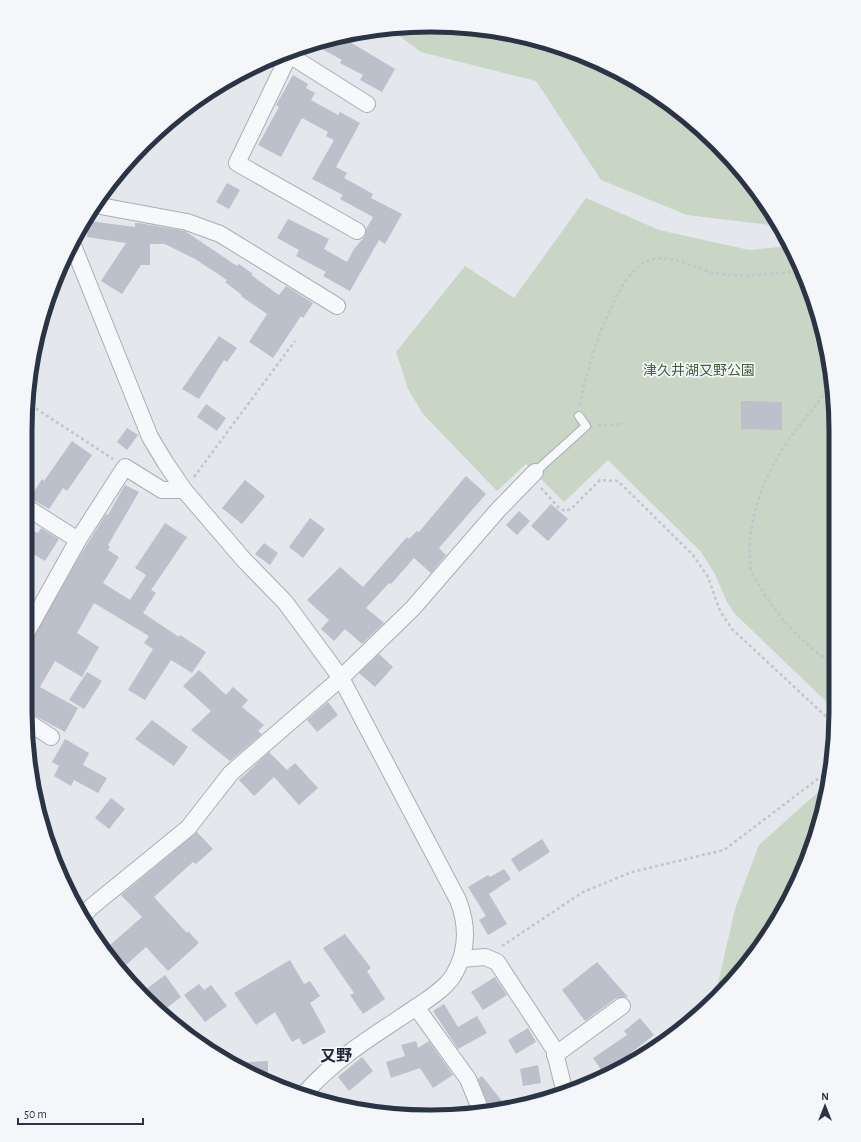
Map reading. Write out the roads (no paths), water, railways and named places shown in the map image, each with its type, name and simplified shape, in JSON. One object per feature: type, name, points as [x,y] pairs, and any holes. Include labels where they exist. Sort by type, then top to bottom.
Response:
[{"type":"street","points":[[292,57],[367,104]]},
{"type":"street","points":[[284,60],[237,163],[357,231]]},
{"type":"street","points":[[101,206],[187,222],[220,234],[337,306]]},
{"type":"street","points":[[75,250],[150,437],[184,490],[244,560],[285,602],[341,678],[458,900],[464,916],[466,926],[462,959],[447,983],[416,1007],[344,1056],[318,1078],[308,1091]]},
{"type":"street","points":[[32,622],[78,540],[125,467],[162,490],[184,490]]},
{"type":"street","points":[[86,913],[90,908],[188,828],[231,772],[341,678],[413,608],[498,510],[533,474]]},
{"type":"street","points":[[32,511],[78,540]]},
{"type":"street","points":[[33,725],[51,737]]},
{"type":"street","points":[[462,959],[485,957],[497,962],[554,1050],[563,1087]]},
{"type":"street","points":[[555,1055],[622,1006]]},
{"type":"street","points":[[416,1007],[468,1079],[479,1107]]},
{"type":"lane","points":[[533,474],[586,426],[578,416]]},
{"type":"district","name":"又野","points":[[336,1055]]},
{"type":"park label","name":"津久井湖又野公園","points":[[699,370]]}]
